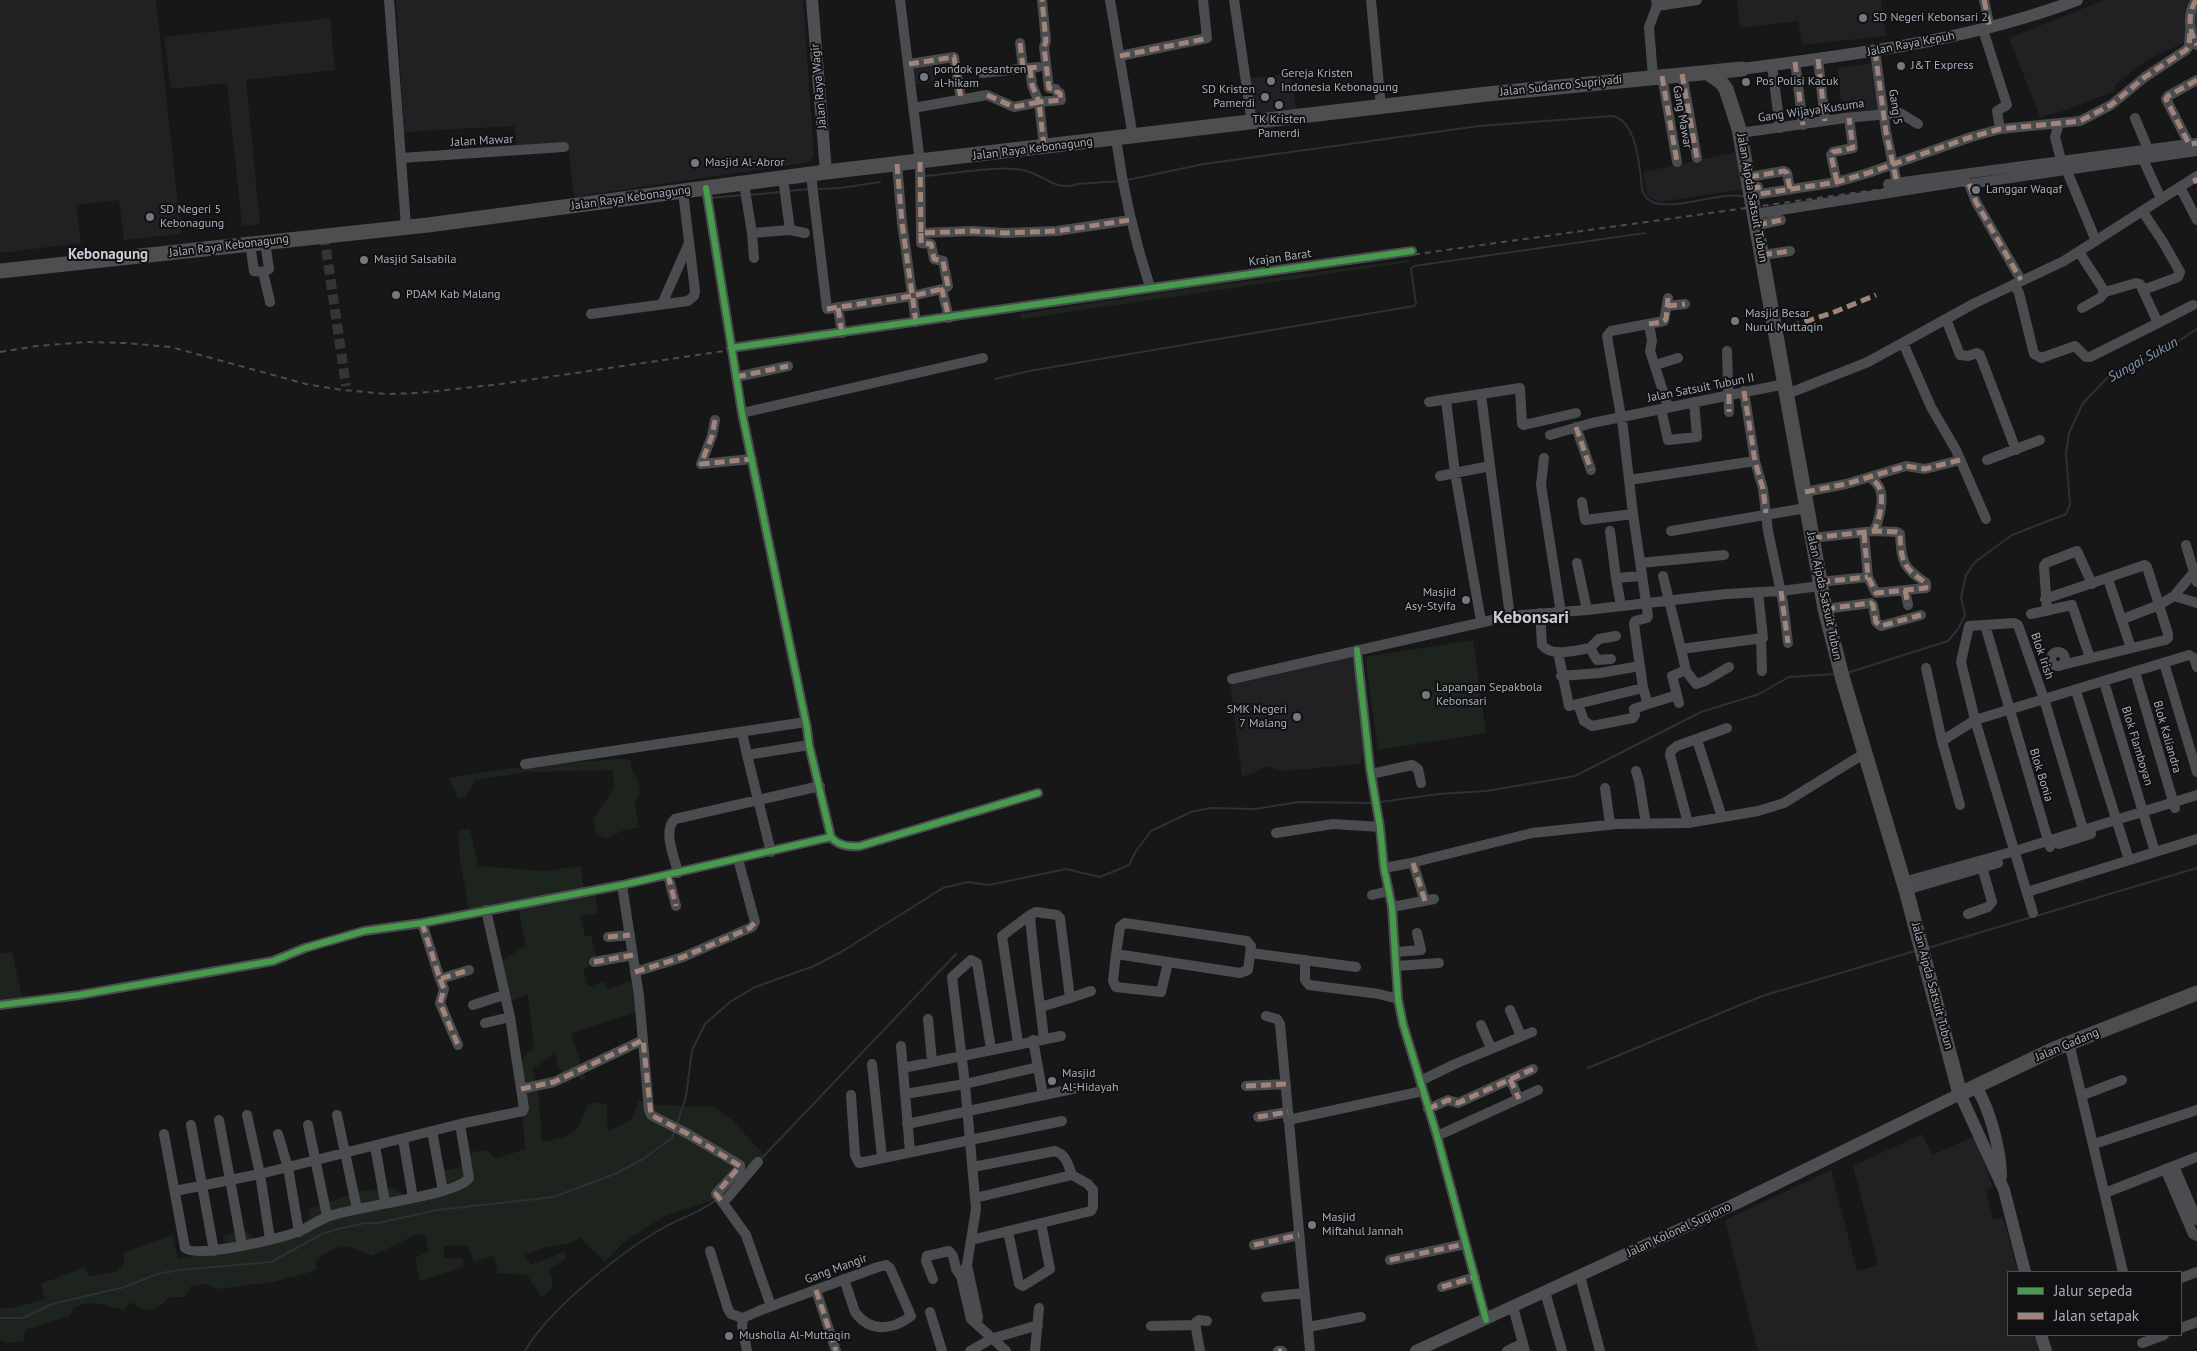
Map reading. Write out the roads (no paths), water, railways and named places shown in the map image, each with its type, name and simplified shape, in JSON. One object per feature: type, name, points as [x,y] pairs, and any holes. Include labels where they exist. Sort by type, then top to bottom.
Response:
[{"type":"highway","name":"Jalan Sudanco Supriyadi","points":[[1381,107],[1658,76],[1742,69]]},
{"type":"highway","name":"Jalan Aipda Satsuit Tubun","points":[[1742,69],[1736,78],[1735,88],[1739,129],[1751,187],[1825,609],[1838,664],[1904,886],[1960,1094]]},
{"type":"highway","name":"Jalan Aipda Satsuit Tubun","points":[[1708,72],[1721,82],[1726,89],[1739,129]]},
{"type":"highway","name":"Jalan Raya Kebonagung","points":[[0,271],[406,226],[706,188],[784,188],[812,185],[826,172],[898,175],[1044,147],[1381,107]]},
{"type":"highway","name":"Jalan Gadang","points":[[1960,1094],[2069,1043],[2197,993]]},
{"type":"highway","name":"Jalan Aipda Satsuit Tubun","points":[[1951,1057],[1976,1087]]},
{"type":"main road","name":"Jalan Raya Wagir","points":[[812,0],[826,172]]},
{"type":"main road","name":"Jalan Raya Kepuh","points":[[1742,69],[1875,51],[1986,29],[2077,0]]},
{"type":"main road","points":[[1976,1087],[1982,1096],[2000,1160],[2001,1182]]},
{"type":"main road","points":[[1960,1094],[2001,1182],[2025,1271]]},
{"type":"main road","name":"Jalan Gadang","points":[[1939,1104],[1960,1094]]},
{"type":"main road","name":"Jalan Kolonel Sugiono","points":[[1416,1351],[1737,1203],[1939,1104]]},
{"type":"main road","points":[[2041,1336],[2046,1351]]},
{"type":"street","points":[[389,0],[406,226]]},
{"type":"street","points":[[812,185],[828,309],[912,296],[948,286],[943,261],[934,259],[931,244],[921,243],[920,172],[909,64],[900,0]]},
{"type":"street","points":[[913,108],[987,95],[1016,107],[1061,100],[1060,93],[1057,92],[1056,88],[1049,88],[1044,47],[1046,41],[1042,0]]},
{"type":"street","points":[[1110,0],[1133,137]]},
{"type":"street","points":[[1120,56],[1207,38],[1204,0]]},
{"type":"street","points":[[1234,0],[1252,123]]},
{"type":"street","points":[[1371,0],[1381,107]]},
{"type":"street","points":[[1657,3],[1697,0]]},
{"type":"street","points":[[1984,0],[1986,29],[2007,105],[1997,110],[2000,129]]},
{"type":"street","points":[[1751,187],[1758,187],[1760,194],[1837,182],[1892,166],[1971,137],[2000,129],[2059,125],[2080,121],[2111,105],[2144,77],[2186,50],[2193,38],[2192,9],[2196,0]]},
{"type":"street","name":"Gang Mawar","points":[[1657,3],[1649,28],[1677,162]]},
{"type":"street","points":[[1020,43],[1031,68],[1032,85],[1039,102],[1044,147]]},
{"type":"street","name":"Gang 5","points":[[1875,51],[1893,184],[2061,160]]},
{"type":"street","points":[[909,64],[954,57],[961,99]]},
{"type":"street","points":[[1818,59],[1825,121]]},
{"type":"street","points":[[1795,62],[1803,125]]},
{"type":"street","points":[[1772,65],[1780,128]]},
{"type":"street","points":[[982,73],[1031,68]]},
{"type":"street","name":"Gang Mawar","points":[[1682,74],[1697,158]]},
{"type":"street","points":[[2194,146],[2166,98],[2197,80]]},
{"type":"street","name":"Gang Wijaya Kusuma","points":[[1739,129],[1780,128],[1884,114],[1903,114],[1918,124]]},
{"type":"street","points":[[1837,182],[1831,155],[1833,152],[1853,148],[1849,118]]},
{"type":"street","points":[[2135,118],[2148,149]]},
{"type":"street","points":[[2059,125],[2055,137],[2061,160],[2148,149],[2194,146]]},
{"type":"street","points":[[1116,139],[1121,181],[1130,220],[1150,287]]},
{"type":"street","points":[[1756,220],[1966,181],[1969,184],[2143,159],[2194,146]]},
{"type":"street","name":"Jalan Mawar","points":[[401,158],[564,147]]},
{"type":"street","points":[[2143,159],[2161,199]]},
{"type":"street","points":[[1751,187],[1784,171],[1787,173],[1790,189]]},
{"type":"street","points":[[2067,171],[2096,241]]},
{"type":"street","points":[[898,175],[916,322]]},
{"type":"street","name":"Jalan Satsuit Tubun II","points":[[1550,434],[1744,391],[1786,389],[1868,362],[1946,319],[2079,252],[2180,187],[2196,179]]},
{"type":"street","points":[[1969,184],[1976,202],[2018,282],[2034,354],[2037,357],[2041,358],[2075,346],[2086,356],[2090,357],[2194,305]]},
{"type":"street","points":[[2180,187],[2197,220]]},
{"type":"street","points":[[706,188],[742,413],[806,722],[809,745],[831,837],[839,844],[860,846],[1038,792]]},
{"type":"street","points":[[784,188],[790,230]]},
{"type":"street","points":[[745,189],[754,258]]},
{"type":"street","points":[[591,314],[688,301],[694,296],[695,291],[683,192]]},
{"type":"street","points":[[2143,212],[2180,272],[2178,276],[2143,290]]},
{"type":"street","points":[[920,233],[1057,231],[1130,220]]},
{"type":"street","points":[[1756,220],[1781,220]]},
{"type":"street","points":[[752,233],[790,230],[805,233]]},
{"type":"street","points":[[662,304],[689,242]]},
{"type":"street","points":[[257,243],[269,269],[263,272],[254,271],[257,243]]},
{"type":"street","name":"Krajan Barat","points":[[731,348],[1412,251]]},
{"type":"street","points":[[1762,255],[1790,251]]},
{"type":"street","points":[[2079,252],[2105,292]]},
{"type":"street","points":[[263,272],[270,302]]},
{"type":"street","points":[[2082,308],[2100,298],[2105,292],[2136,283],[2140,284],[2158,323]]},
{"type":"street","points":[[942,289],[949,318]]},
{"type":"street","points":[[1648,704],[1643,688],[1634,622],[1648,618],[1608,334],[1610,331],[1664,321],[1668,302],[1685,304]]},
{"type":"street","points":[[838,308],[842,333]]},
{"type":"street","points":[[1946,319],[1960,354],[1968,356],[1977,353],[1980,355],[2016,450]]},
{"type":"street","points":[[1649,324],[1652,341],[1650,351],[1664,408],[1667,439],[1697,437],[1694,402]]},
{"type":"street","points":[[1902,343],[1931,407],[1960,460],[1986,519]]},
{"type":"street","points":[[1727,351],[1729,412]]},
{"type":"street","points":[[742,413],[983,358]]},
{"type":"street","points":[[1655,366],[1678,358]]},
{"type":"street","points":[[736,377],[788,366]]},
{"type":"street","points":[[1430,402],[1521,388],[1522,424],[1524,426],[1576,414]]},
{"type":"street","points":[[1744,391],[1755,461],[1763,489],[1768,531],[1788,643]]},
{"type":"street","points":[[1481,394],[1510,616]]},
{"type":"street","points":[[1446,400],[1455,473],[1481,621]]},
{"type":"street","points":[[715,420],[709,444],[700,464],[752,459]]},
{"type":"street","points":[[1576,427],[1591,470]]},
{"type":"street","points":[[1986,460],[2040,440]]},
{"type":"street","points":[[1544,458],[1541,485],[1560,613]]},
{"type":"street","points":[[1805,492],[1871,478],[1906,466],[1925,469],[1960,460]]},
{"type":"street","points":[[1629,480],[1755,461]]},
{"type":"street","points":[[1440,476],[1490,466]]},
{"type":"street","points":[[1812,538],[1869,532],[1897,532],[1900,534],[1903,564],[1927,586],[1926,588],[1876,593],[1868,577],[1869,532],[1879,515],[1882,494],[1879,486],[1871,478]]},
{"type":"street","points":[[1582,502],[1585,520],[1633,514]]},
{"type":"street","points":[[1671,531],[1766,513],[1806,508]]},
{"type":"street","points":[[1610,531],[1621,606]]},
{"type":"street","points":[[2123,619],[2159,605],[2174,596],[2195,577],[2186,545]]},
{"type":"street","points":[[2047,611],[2044,565],[2076,551],[2080,554],[2092,584]]},
{"type":"street","points":[[1640,563],[1724,556]]},
{"type":"street","points":[[1578,563],[1587,610]]},
{"type":"street","points":[[2045,599],[2145,566],[2147,567],[2168,638],[2078,662],[2062,665],[2055,665],[2051,657],[2056,652],[2061,652],[2078,662]]},
{"type":"street","points":[[1616,578],[1642,576]]},
{"type":"street","points":[[1662,576],[1670,601],[1686,670],[1694,682],[1699,684],[1729,667]]},
{"type":"street","points":[[1232,679],[1481,621],[1510,616],[1560,613],[1726,594],[1780,591],[1868,577]]},
{"type":"street","points":[[2108,579],[2123,619],[2131,648]]},
{"type":"street","points":[[1905,590],[1908,605]]},
{"type":"street","points":[[1758,592],[1764,636],[1761,639],[1762,671]]},
{"type":"street","points":[[2068,592],[2090,658]]},
{"type":"street","points":[[2174,596],[2197,603]]},
{"type":"street","points":[[1825,609],[1870,603],[1873,605],[1876,622],[1881,626],[1921,615]]},
{"type":"street","points":[[2031,614],[2072,605]]},
{"type":"street","points":[[1540,614],[1542,645],[1548,650],[1558,652],[1590,648],[1599,639],[1616,636]]},
{"type":"street","name":"Blok Irish","points":[[1985,625],[2017,624],[2044,699]]},
{"type":"street","points":[[1985,625],[1971,625],[1968,627],[1961,662],[1975,720],[2028,892],[2033,914]]},
{"type":"street","name":"Blok Bonia","points":[[1985,625],[2008,710],[2049,844]]},
{"type":"street","points":[[1681,648],[1761,639]]},
{"type":"street","points":[[1590,648],[1597,660],[1611,659]]},
{"type":"street","points":[[1357,650],[1371,774],[1380,827],[1384,868],[1392,908],[1398,994],[1403,1024],[1437,1136],[1486,1320]]},
{"type":"street","points":[[1558,652],[1567,705],[1643,688]]},
{"type":"street","points":[[1942,742],[1975,720],[2076,691],[2189,655],[2196,662]]},
{"type":"street","points":[[2164,663],[2197,772]]},
{"type":"street","points":[[1561,676],[1600,673],[1640,666]]},
{"type":"street","points":[[1926,668],[1942,742],[1960,805]]},
{"type":"street","points":[[1578,704],[1584,721],[1592,726],[1634,718],[1636,715],[1634,708],[1678,699],[1672,676],[1686,670]]},
{"type":"street","name":"Blok Kaliandra","points":[[2135,672],[2174,805]]},
{"type":"street","name":"Blok Flamboyan","points":[[2104,682],[2155,852]]},
{"type":"street","points":[[2076,691],[2129,860]]},
{"type":"street","points":[[2044,699],[2084,833]]},
{"type":"street","points":[[525,764],[806,722]]},
{"type":"street","points":[[1688,823],[1670,755],[1671,751],[1677,746],[1726,728]]},
{"type":"street","points":[[742,732],[771,852]]},
{"type":"street","points":[[1697,740],[1722,817]]},
{"type":"street","points":[[747,755],[809,745]]},
{"type":"street","points":[[1384,868],[1413,863],[1507,838],[1610,824],[1688,823],[1758,811],[1784,803],[1865,753]]},
{"type":"street","points":[[1371,774],[1412,765],[1418,769],[1422,783]]},
{"type":"street","points":[[1636,771],[1646,824]]},
{"type":"street","points":[[676,906],[669,832],[673,821],[820,786]]},
{"type":"street","points":[[1605,788],[1610,824]]},
{"type":"street","points":[[1904,886],[2049,844],[2174,805],[2197,795]]},
{"type":"street","points":[[2174,805],[2197,801]]},
{"type":"street","points":[[1276,833],[1334,824],[1380,827]]},
{"type":"street","points":[[0,1005],[78,995],[273,960],[304,948],[364,931],[622,885],[738,860],[831,837]]},
{"type":"street","points":[[2028,892],[2197,839]]},
{"type":"street","points":[[635,972],[683,957],[752,926],[755,922],[738,860]]},
{"type":"street","points":[[1392,908],[1430,900],[1413,863]]},
{"type":"street","points":[[1968,914],[1988,908],[1992,902],[1981,864]]},
{"type":"street","points":[[622,885],[633,955],[649,1110],[655,1117],[688,1134],[740,1166],[716,1193],[746,1235],[771,1306]]},
{"type":"street","points":[[1372,895],[1389,891]]},
{"type":"street","points":[[175,1191],[288,1168],[460,1124],[522,1112],[524,1108],[522,1089],[510,1017],[486,910]]},
{"type":"street","points":[[1018,1043],[1002,936],[1036,912],[1057,915],[1060,918],[1070,998]]},
{"type":"street","points":[[1030,915],[1044,1038]]},
{"type":"street","points":[[422,922],[444,989],[440,1003],[458,1045]]},
{"type":"street","points":[[1116,954],[1244,973],[1248,970],[1251,946],[1247,941],[1125,924],[1120,927],[1116,954],[1113,980],[1116,987],[1162,992],[1168,963]]},
{"type":"street","points":[[1396,952],[1421,950],[1417,933]]},
{"type":"street","points":[[608,937],[630,934]]},
{"type":"street","points":[[1251,953],[1356,967]]},
{"type":"street","points":[[594,962],[633,955]]},
{"type":"street","points":[[991,1049],[978,963],[971,960],[952,977],[965,1084],[976,1218],[965,1277],[969,1315],[991,1339],[1006,1351]]},
{"type":"street","points":[[1305,960],[1305,980],[1308,985],[1379,994],[1398,994]]},
{"type":"street","points":[[1397,966],[1439,963]]},
{"type":"street","points":[[440,979],[469,970]]},
{"type":"street","points":[[1041,1008],[1092,991]]},
{"type":"street","points":[[473,1006],[504,995]]},
{"type":"street","points":[[1510,1010],[1521,1036]]},
{"type":"street","points":[[1266,1016],[1277,1019],[1280,1024],[1310,1351]]},
{"type":"street","points":[[485,1023],[510,1017]]},
{"type":"street","points":[[928,1019],[932,1061]]},
{"type":"street","points":[[1481,1025],[1491,1048]]},
{"type":"street","points":[[1258,1117],[1288,1116],[1421,1086],[1491,1048],[1532,1032]]},
{"type":"street","points":[[903,1068],[1018,1043],[1061,1036]]},
{"type":"street","points":[[522,1089],[554,1082],[643,1040]]},
{"type":"street","points":[[1033,1040],[1043,1095]]},
{"type":"street","points":[[2069,1043],[2124,1271]]},
{"type":"street","points":[[901,1046],[910,1152]]},
{"type":"street","points":[[872,1064],[882,1157]]},
{"type":"street","points":[[905,1094],[965,1084],[1038,1067]]},
{"type":"street","points":[[1428,1109],[1448,1100],[1458,1103],[1533,1069]]},
{"type":"street","points":[[1510,1079],[1519,1099]]},
{"type":"street","points":[[2083,1095],[2122,1080]]},
{"type":"street","points":[[1246,1086],[1286,1084]]},
{"type":"street","points":[[907,1124],[1077,1088]]},
{"type":"street","points":[[1437,1136],[1538,1090]]},
{"type":"street","points":[[851,1095],[855,1155],[859,1163],[1062,1121]]},
{"type":"street","points":[[2094,1144],[2197,1110]]},
{"type":"street","points":[[247,1115],[260,1174],[270,1239]]},
{"type":"street","points":[[337,1115],[357,1209]]},
{"type":"street","points":[[219,1120],[242,1245]]},
{"type":"street","points":[[164,1134],[186,1251],[214,1251],[298,1232],[327,1216],[443,1191],[469,1179],[460,1124]]},
{"type":"street","points":[[191,1125],[214,1251]]},
{"type":"street","points":[[308,1125],[327,1216]]},
{"type":"street","points":[[432,1131],[443,1191]]},
{"type":"street","points":[[278,1134],[288,1168],[298,1232]]},
{"type":"street","points":[[403,1140],[413,1198]]},
{"type":"street","points":[[376,1146],[385,1202]]},
{"type":"street","points":[[971,1240],[1091,1211],[1093,1207],[1093,1190],[1088,1184],[1072,1175],[1064,1156],[1054,1151],[973,1167]]},
{"type":"street","points":[[2105,1193],[2197,1157]]},
{"type":"street","points":[[719,1199],[758,1162]]},
{"type":"street","points":[[2170,1168],[2189,1201],[2197,1220]]},
{"type":"street","points":[[975,1198],[1072,1175]]},
{"type":"street","points":[[2189,1201],[2193,1234],[2197,1236]]},
{"type":"street","points":[[1008,1231],[1019,1284],[1023,1286],[1050,1268],[1040,1223]]},
{"type":"street","points":[[1254,1245],[1299,1235]]},
{"type":"street","points":[[1390,1260],[1465,1244]]},
{"type":"street","points":[[933,1279],[926,1261],[927,1256],[947,1250],[952,1253],[956,1269],[965,1277]]},
{"type":"street","points":[[710,1252],[728,1309],[732,1314],[743,1318],[742,1326],[747,1351]]},
{"type":"street","name":"Gang Mangir","points":[[743,1318],[771,1306],[844,1279],[886,1265],[890,1268],[911,1316],[882,1328],[875,1327],[858,1317],[844,1279]]},
{"type":"street","points":[[2182,1278],[2197,1272]]},
{"type":"street","points":[[1580,1276],[1600,1351]]},
{"type":"street","points":[[1442,1287],[1475,1277]]},
{"type":"street","points":[[816,1290],[836,1351]]},
{"type":"street","points":[[1545,1292],[1562,1351]]},
{"type":"street","points":[[1266,1297],[1305,1293]]},
{"type":"street","points":[[1035,1351],[1039,1308]]},
{"type":"street","points":[[1506,1351],[1522,1346],[1510,1308]]},
{"type":"street","points":[[930,1312],[942,1351]]},
{"type":"street","points":[[1308,1327],[1361,1317]]},
{"type":"street","points":[[1200,1351],[1196,1321],[1207,1320]]},
{"type":"street","points":[[2182,1328],[2197,1322]]},
{"type":"street","points":[[970,1351],[991,1339],[1038,1324]]},
{"type":"street","points":[[1151,1326],[1196,1326]]},
{"type":"street","points":[[2142,1343],[2161,1336]]},
{"type":"waterway","points":[[2196,30],[2197,9]]},
{"type":"waterway","points":[[1127,180],[1204,164],[1479,126],[1612,116],[1620,119],[1627,126],[1632,136],[1636,146],[1642,189],[1650,201],[1672,204],[1728,196],[1746,196]]},
{"type":"waterway","points":[[925,176],[976,170],[1015,169],[1032,173],[1063,186],[1120,181]]},
{"type":"waterway","points":[[817,189],[840,188],[880,182]]},
{"type":"waterway","points":[[788,191],[810,189]]},
{"type":"waterway","points":[[750,195],[780,192]]},
{"type":"waterway","points":[[710,198],[743,195]]},
{"type":"waterway","points":[[995,379],[1029,371],[1414,306],[1416,304],[1411,269],[1414,266],[1645,233]]},
{"type":"waterway","name":"Sungai Sukun","points":[[1847,673],[1948,641],[1958,629],[1965,615],[1961,598],[1966,575],[1975,562],[2012,535],[2066,514],[2070,504],[2066,453],[2069,433],[2083,403],[2108,377],[2157,355],[2197,329]]},
{"type":"waterway","points":[[1380,802],[1439,794],[1486,791],[1575,776],[1701,712],[1759,694],[1789,677],[1835,674]]},
{"type":"waterway","points":[[677,1125],[686,1096],[692,1050],[705,1024],[730,1002],[755,987],[814,966],[841,952],[943,888],[968,882],[989,885],[1066,869],[1100,877],[1129,865],[1136,851],[1151,831],[1191,812],[1210,808],[1255,809],[1299,802],[1373,803]]},
{"type":"waterway","points":[[2036,916],[2197,868]]},
{"type":"waterway","points":[[1928,948],[2032,917]]},
{"type":"waterway","points":[[1588,1068],[1762,996],[1915,951]]},
{"type":"waterway","points":[[761,1159],[956,954]]},
{"type":"waterway","points":[[0,1318],[23,1318],[52,1304],[125,1287],[157,1274],[179,1270],[271,1262],[322,1234],[365,1223],[378,1223],[437,1210],[554,1197],[617,1173],[643,1159],[672,1138],[674,1132]]},
{"type":"waterway","points":[[525,1351],[551,1317],[607,1266],[646,1238],[705,1208],[717,1199]]},
{"type":"tunnel","points":[[324,235],[346,386]]},
{"type":"railway","points":[[0,352],[37,346],[87,342],[171,347],[306,384],[342,390],[387,394],[419,393],[501,384],[731,350],[2197,145]]},
{"type":"place","name":"SD Negeri Kebonsari 2","points":[[1863,18]]},
{"type":"place","name":"J&T Express","points":[[1901,66]]},
{"type":"place","name":"pondok pesantren al-hikam","points":[[924,77]]},
{"type":"place","name":"Gereja Kristen Indonesia Kebonagung","points":[[1271,81]]},
{"type":"place","name":"Pos Polisi Kacuk","points":[[1746,82]]},
{"type":"place","name":"SD Kristen Pamerdi","points":[[1265,97]]},
{"type":"place","name":"TK Kristen Pamerdi","points":[[1279,105]]},
{"type":"place","name":"Masjid Al-Abror","points":[[695,163]]},
{"type":"place","name":"Langgar Waqaf","points":[[1976,190]]},
{"type":"place","name":"SD Negeri 5 Kebonagung","points":[[150,217]]},
{"type":"place","name":"Masjid Salsabila","points":[[364,260]]},
{"type":"place","name":"PDAM Kab Malang","points":[[396,295]]},
{"type":"place","name":"Masjid Besar Nurul Muttaqin","points":[[1735,321]]},
{"type":"place","name":"Masjid Asy-Styifa","points":[[1466,600]]},
{"type":"place","name":"Lapangan Sepakbola Kebonsari","points":[[1426,695]]},
{"type":"place","name":"SMK Negeri 7 Malang","points":[[1297,717]]},
{"type":"place","name":"Masjid Al-Hidayah","points":[[1052,1081]]},
{"type":"place","name":"Masjid Miftahul Jannah","points":[[1312,1225]]},
{"type":"place","name":"Musholla Al-Muttaqin","points":[[729,1336]]},
{"type":"district","name":"Kebonagung","points":[[108,255]]},
{"type":"district","name":"Kebonsari","points":[[1531,618]]}]
